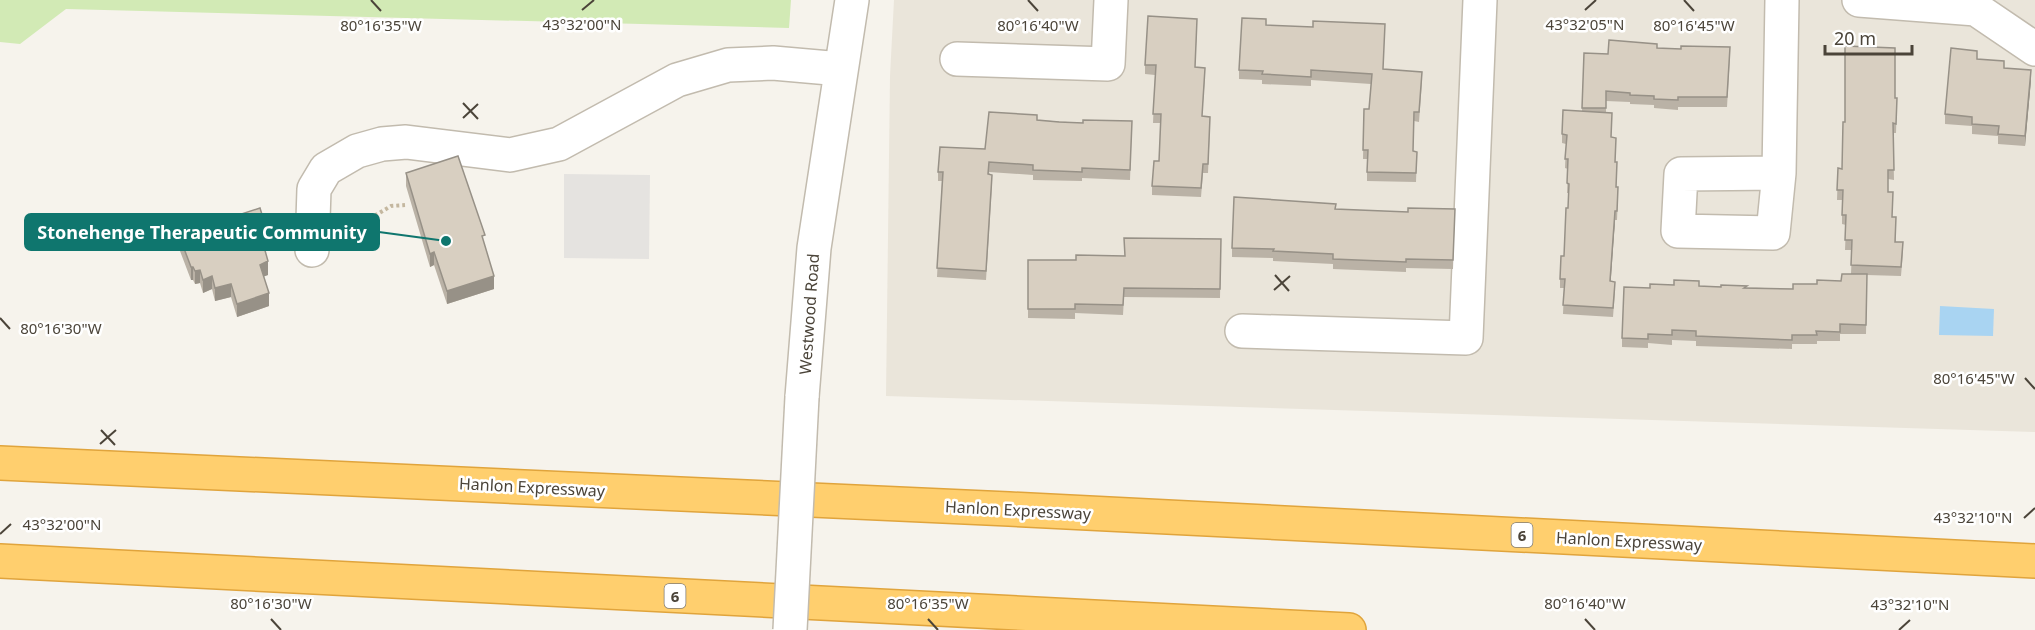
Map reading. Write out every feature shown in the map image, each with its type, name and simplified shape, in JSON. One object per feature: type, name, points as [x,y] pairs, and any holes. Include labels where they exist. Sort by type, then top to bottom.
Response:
[{"type":"highway","name":"Hanlon Expressway","points":[[0,463],[997,508],[2035,561]]},
{"type":"highway","name":"6","points":[[0,561],[1349,630]]},
{"type":"street","name":"Westwood Road","points":[[790,630],[802,397],[814,248],[852,0]]},
{"type":"street","points":[[957,59],[1108,64],[1111,0]]},
{"type":"street","points":[[1242,331],[1466,338],[1480,0]]},
{"type":"street","points":[[1779,173],[1782,0]]},
{"type":"street","points":[[1859,0],[1976,9],[2035,49]]},
{"type":"street","points":[[312,250],[314,189],[327,169],[357,151],[382,144],[406,142],[510,155],[559,144],[677,80],[728,65],[773,63],[841,69]]},
{"type":"path","points":[[312,250],[361,225],[391,206],[405,205]]},
{"type":"shaded area","points":[[894,0],[2035,0],[2035,432],[886,396],[890,76]]},
{"type":"shaded area","points":[[564,174],[650,175],[649,259],[564,258]]},
{"type":"green space","points":[[0,0],[791,0],[789,28],[66,9],[20,44],[0,42]]},
{"type":"water","points":[[1940,306],[1994,309],[1993,336],[1939,335]]},
{"type":"building","points":[[1148,16],[1197,19],[1195,67],[1205,68],[1202,116],[1210,117],[1208,164],[1203,164],[1201,188],[1152,186],[1154,161],[1159,161],[1161,114],[1153,114],[1156,65],[1145,65]]},
{"type":"building","points":[[1242,18],[1266,19],[1266,25],[1313,27],[1313,21],[1385,24],[1383,69],[1422,72],[1419,112],[1414,112],[1413,151],[1417,152],[1416,173],[1367,172],[1368,150],[1363,150],[1364,109],[1369,109],[1372,74],[1311,70],[1311,77],[1239,70]]},
{"type":"building","points":[[1609,40],[1657,44],[1657,48],[1730,47],[1727,97],[1654,99],[1654,96],[1606,91],[1606,108],[1582,108],[1584,53],[1608,54]]},
{"type":"building","points":[[1845,46],[1895,48],[1895,98],[1897,98],[1896,124],[1893,123],[1894,170],[1888,170],[1888,192],[1893,192],[1892,217],[1896,217],[1895,242],[1903,242],[1901,267],[1851,265],[1852,240],[1845,240],[1846,215],[1842,215],[1843,190],[1837,190],[1838,168],[1842,169],[1843,122],[1845,122]]},
{"type":"building","points":[[1951,48],[1977,51],[1977,59],[2004,61],[2004,68],[2031,70],[2025,136],[1998,134],[1999,126],[1972,124],[1972,117],[1945,114]]},
{"type":"building","points":[[1563,110],[1612,113],[1611,137],[1616,138],[1616,187],[1618,187],[1610,281],[1615,282],[1613,308],[1563,305],[1565,279],[1560,279],[1561,256],[1564,256],[1569,184],[1567,183],[1568,159],[1565,159],[1567,135],[1562,134]]},
{"type":"building","points":[[989,112],[1037,115],[1037,120],[1059,122],[1132,121],[1130,170],[1082,168],[1082,172],[1033,170],[1033,165],[989,162],[988,174],[992,175],[986,271],[937,268],[943,172],[938,172],[940,147],[985,149]]},
{"type":"building","points":[[458,156],[485,235],[482,236],[494,276],[447,291],[434,252],[430,254],[406,173]]},
{"type":"building","points":[[1234,197],[1336,204],[1335,209],[1408,212],[1408,208],[1455,209],[1453,260],[1406,259],[1406,262],[1333,259],[1333,254],[1232,248]]},
{"type":"building","points":[[260,208],[267,231],[260,233],[268,261],[260,265],[269,293],[237,304],[231,284],[215,288],[212,276],[203,280],[200,270],[195,271],[191,267],[180,238],[188,236],[186,232]]},
{"type":"building","points":[[1124,238],[1221,239],[1220,289],[1124,288],[1123,305],[1075,304],[1075,309],[1028,309],[1028,260],[1076,260],[1076,255],[1125,256]]},
{"type":"building","points":[[1842,274],[1867,274],[1866,325],[1840,324],[1840,332],[1816,331],[1817,335],[1792,335],[1792,340],[1696,336],[1696,331],[1672,330],[1672,335],[1648,334],[1648,339],[1622,338],[1624,287],[1650,288],[1650,284],[1674,285],[1674,280],[1699,281],[1699,286],[1793,289],[1793,284],[1817,284],[1817,280],[1841,281]]},
{"type":"place","name":"Stonehenge Therapeutic Community","points":[[446,241]]}]
